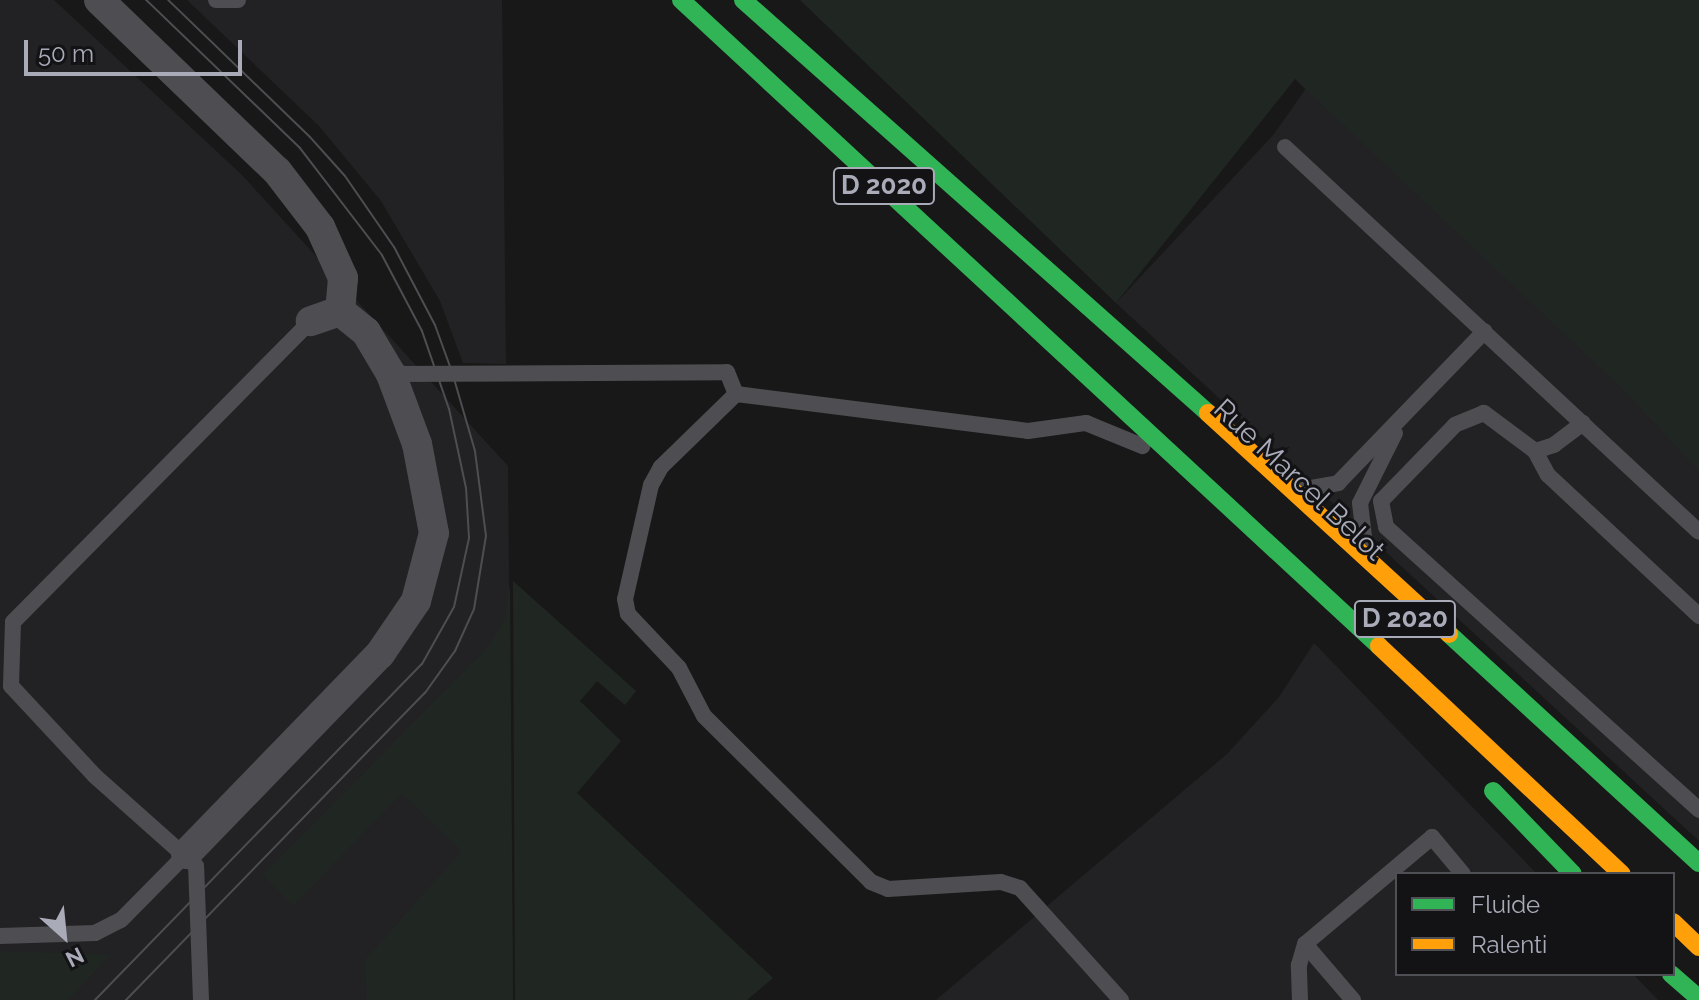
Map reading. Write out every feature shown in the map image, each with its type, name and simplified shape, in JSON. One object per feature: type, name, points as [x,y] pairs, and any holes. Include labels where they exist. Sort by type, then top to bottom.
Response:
[{"type":"main road","name":"D 2020","points":[[681,0],[1088,372],[1620,872]]},
{"type":"main road","name":"D 2020","points":[[743,0],[895,138]]},
{"type":"main road","points":[[895,138],[1293,491],[1699,863]]},
{"type":"main road","name":"Rue Marcel Belot","points":[[895,138],[1480,690]]},
{"type":"main road","points":[[1088,372],[1396,690]]},
{"type":"main road","points":[[1484,782],[1571,872]]},
{"type":"main road","points":[[1675,924],[1699,947]]},
{"type":"main road","points":[[1671,976],[1689,1000]]},
{"type":"main road","points":[[1672,976],[1699,998]]},
{"type":"street","points":[[99,0],[299,197],[338,259],[343,278],[340,311]]},
{"type":"street","points":[[311,321],[340,311]]},
{"type":"street","points":[[186,854],[380,654],[416,601],[434,533],[417,444],[391,374],[366,332],[340,311]]},
{"type":"lane","points":[[216,0],[238,0]]},
{"type":"lane","points":[[1285,147],[1699,532]]},
{"type":"lane","points":[[201,1000],[198,873],[186,854],[95,776],[11,686],[7,625],[311,321]]},
{"type":"lane","points":[[1293,491],[1338,483],[1485,331]]},
{"type":"lane","points":[[391,374],[727,372],[736,394]]},
{"type":"lane","points":[[736,394],[1028,431],[1086,423],[1113,431],[1197,475]]},
{"type":"lane","points":[[736,394],[661,467],[651,485],[625,599],[628,614],[679,668],[704,716],[871,882],[888,889],[1001,882],[1020,888],[1121,1000]]},
{"type":"lane","points":[[1699,616],[1548,475],[1535,451],[1484,413],[1455,425],[1381,501],[1386,527],[1699,810]]},
{"type":"lane","points":[[1367,559],[1360,503],[1405,414]]},
{"type":"lane","points":[[1535,451],[1554,445],[1583,423]]},
{"type":"lane","points":[[1300,1000],[1299,965],[1305,944],[1432,837],[1461,872]]},
{"type":"lane","points":[[0,936],[95,933],[121,920],[186,854]]},
{"type":"lane","points":[[1305,944],[1353,1000]]},
{"type":"shaded area","points":[[0,0],[54,0],[241,174],[508,466],[513,1000],[0,1000]]},
{"type":"shaded area","points":[[187,0],[502,0],[506,364],[463,363],[440,301],[381,201],[319,126]]},
{"type":"shaded area","points":[[800,0],[1699,0],[1699,471],[1626,392],[1295,79],[1116,303]]},
{"type":"shaded area","points":[[1368,0],[1699,0],[1699,841],[1116,303],[1274,134]]},
{"type":"shaded area","points":[[513,581],[636,691],[625,705],[597,681],[580,701],[621,741],[577,793],[773,978],[747,1000],[515,1000]]},
{"type":"shaded area","points":[[510,584],[513,1000],[367,1000],[365,960],[462,851],[402,793],[293,906],[263,875],[490,645],[505,619]]},
{"type":"shaded area","points":[[1314,643],[1535,872],[1395,872],[1395,976],[1635,976],[1658,1000],[936,1000],[1227,754],[1279,697]]},
{"type":"shaded area","points":[[0,951],[110,955],[68,1000],[0,1000]]},
{"type":"tram line","points":[[95,1000],[422,664],[454,607],[469,538],[466,488],[449,409],[422,331],[382,255],[300,148],[146,0]]},
{"type":"tram line","points":[[126,1000],[425,693],[455,651],[474,609],[486,536],[475,451],[452,372],[435,325],[394,247],[345,176],[310,137],[168,0]]},
{"type":"traffic: fast","points":[[681,0],[1379,646]]},
{"type":"traffic: fast","points":[[743,0],[1208,413]]},
{"type":"traffic: fast","points":[[1449,634],[1699,863]]},
{"type":"traffic: fast","points":[[1493,791],[1571,872]]},
{"type":"traffic: fast","points":[[1673,976],[1699,998]]},
{"type":"traffic: slow","points":[[1208,413],[1449,634]]},
{"type":"traffic: slow","points":[[1379,646],[1620,872]]},
{"type":"traffic: slow","points":[[1675,924],[1699,947]]}]
